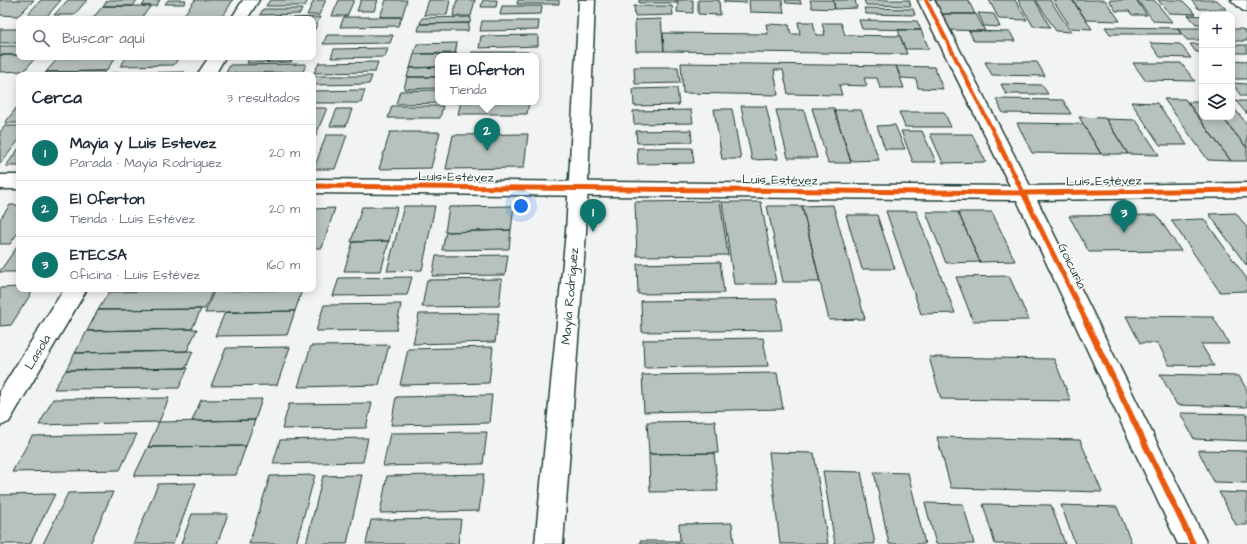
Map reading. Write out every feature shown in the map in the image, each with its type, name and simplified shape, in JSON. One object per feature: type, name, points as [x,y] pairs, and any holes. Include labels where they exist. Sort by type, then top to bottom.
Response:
[{"type":"street","points":[[241,16],[251,0]]},
{"type":"street","name":"Mayía Rodríguez","points":[[549,544],[579,189],[587,0]]},
{"type":"street","name":"Goicuría","points":[[926,0],[1024,193],[1193,544]]},
{"type":"street","points":[[1240,0],[1247,8]]},
{"type":"street","points":[[208,72],[214,60]]},
{"type":"street","points":[[0,182],[16,182]]},
{"type":"street","name":"Luis Estévez","points":[[316,186],[1024,193],[1247,190]]},
{"type":"street","name":"Lasola","points":[[0,414],[74,292]]},
{"type":"building","points":[[0,0],[34,0],[18,16],[0,15]]},
{"type":"building","points":[[41,0],[61,0],[47,16],[26,16]]},
{"type":"building","points":[[68,0],[87,0],[74,15],[54,15]]},
{"type":"building","points":[[108,0],[137,0],[133,6],[103,6]]},
{"type":"building","points":[[146,0],[160,0],[156,6],[142,6]]},
{"type":"building","points":[[168,0],[186,0],[184,4],[165,4]]},
{"type":"building","points":[[195,0],[233,0],[223,16],[183,16]]},
{"type":"building","points":[[270,0],[308,0],[305,6],[266,6]]},
{"type":"building","points":[[314,0],[326,0],[319,15],[307,15]]},
{"type":"building","points":[[339,0],[354,0],[347,16],[332,16]]},
{"type":"building","points":[[361,0],[378,0],[374,11],[357,11]]},
{"type":"building","points":[[386,0],[407,0],[402,17],[380,17]]},
{"type":"building","points":[[429,0],[450,0],[447,15],[424,15]]},
{"type":"building","points":[[457,0],[475,0],[471,16],[453,16]]},
{"type":"building","points":[[483,0],[497,0],[496,7],[481,7]]},
{"type":"building","points":[[518,0],[559,0],[559,4],[517,4]]},
{"type":"building","points":[[639,0],[677,0],[677,3],[639,3]]},
{"type":"building","points":[[678,0],[693,0],[693,13],[677,12]]},
{"type":"building","points":[[698,0],[719,0],[720,15],[698,14]]},
{"type":"building","points":[[724,0],[746,0],[746,3],[724,2]]},
{"type":"building","points":[[749,0],[782,0],[784,13],[750,12]]},
{"type":"building","points":[[785,0],[800,0],[801,4],[786,3]]},
{"type":"building","points":[[810,0],[833,0],[835,9],[812,8]]},
{"type":"building","points":[[833,0],[855,0],[857,8],[835,9]]},
{"type":"building","points":[[864,0],[909,0],[911,6],[866,5]]},
{"type":"building","points":[[935,0],[968,0],[975,14],[942,14]]},
{"type":"building","points":[[989,0],[1015,0],[1027,20],[999,19]]},
{"type":"building","points":[[1018,0],[1035,0],[1050,27],[1033,26]]},
{"type":"building","points":[[1036,0],[1050,0],[1071,32],[1056,31]]},
{"type":"building","points":[[1053,0],[1072,0],[1092,29],[1071,28]]},
{"type":"building","points":[[1073,0],[1105,0],[1120,21],[1086,20]]},
{"type":"building","points":[[1109,0],[1136,0],[1147,15],[1132,15],[1129,11],[1116,11]]},
{"type":"building","points":[[1137,0],[1154,0],[1172,22],[1154,21]]},
{"type":"building","points":[[1158,0],[1182,0],[1196,14],[1169,13]]},
{"type":"building","points":[[1191,0],[1217,0],[1226,9],[1199,9]]},
{"type":"building","points":[[103,6],[151,6],[143,16],[95,16]]},
{"type":"building","points":[[502,6],[542,6],[541,14],[500,15]]},
{"type":"building","points":[[634,6],[672,6],[673,15],[635,16]]},
{"type":"building","points":[[864,8],[913,9],[915,15],[866,14]]},
{"type":"building","points":[[263,9],[302,9],[300,14],[260,15]]},
{"type":"building","points":[[978,13],[994,14],[1000,27],[984,26]]},
{"type":"building","points":[[942,14],[976,14],[985,31],[950,30]]},
{"type":"building","points":[[1188,15],[1199,16],[1199,24],[1196,24]]},
{"type":"building","points":[[316,17],[320,17],[316,26]]},
{"type":"building","points":[[344,17],[402,17],[398,26],[340,27]]},
{"type":"building","points":[[471,17],[470,23],[420,24],[422,18]]},
{"type":"building","points":[[661,19],[664,51],[636,51],[635,20]]},
{"type":"building","points":[[859,20],[917,21],[921,30],[862,29]]},
{"type":"building","points":[[482,21],[539,21],[538,30],[480,31]]},
{"type":"building","points":[[798,22],[813,22],[816,35],[825,35],[822,23],[841,23],[845,35],[900,36],[907,54],[664,51],[663,33],[768,34],[766,24],[789,25],[791,34],[800,34]]},
{"type":"building","points":[[469,23],[468,31],[418,31],[420,24]]},
{"type":"building","points":[[1105,27],[1178,28],[1181,34],[1110,34]]},
{"type":"building","points":[[1177,28],[1199,28],[1199,40],[1187,40]]},
{"type":"building","points":[[0,29],[16,29],[16,43],[0,43]]},
{"type":"building","points":[[1235,29],[1242,29],[1247,34],[1247,41],[1235,41]]},
{"type":"building","points":[[898,30],[921,30],[929,49],[905,49]]},
{"type":"building","points":[[969,31],[1010,32],[1015,41],[974,41]]},
{"type":"building","points":[[327,35],[393,35],[390,43],[323,44]]},
{"type":"building","points":[[538,35],[538,46],[479,48],[481,36]]},
{"type":"building","points":[[457,43],[455,53],[435,54],[414,54],[417,44]]},
{"type":"building","points":[[1150,43],[1180,44],[1191,58],[1160,57]]},
{"type":"building","points":[[1190,44],[1199,44],[1199,52],[1196,52]]},
{"type":"building","points":[[1235,45],[1247,45],[1247,53],[1235,53]]},
{"type":"building","points":[[0,46],[16,46],[16,55],[0,55]]},
{"type":"building","points":[[388,48],[385,57],[331,58],[334,49]]},
{"type":"building","points":[[472,52],[528,52],[528,53]]},
{"type":"building","points":[[414,54],[435,54],[435,67],[410,68]]},
{"type":"building","points":[[0,55],[16,55],[16,60],[33,60],[24,71],[0,72]]},
{"type":"building","points":[[56,60],[114,60],[106,71],[46,72]]},
{"type":"building","points":[[125,60],[177,60],[174,65],[120,66]]},
{"type":"building","points":[[248,60],[292,60],[291,62],[247,63]]},
{"type":"building","points":[[1235,60],[1247,61],[1247,79],[1235,79]]},
{"type":"building","points":[[378,62],[375,72],[316,73],[314,72],[319,63]]},
{"type":"building","points":[[985,62],[1037,62],[1045,76],[992,75]]},
{"type":"building","points":[[681,63],[896,66],[904,88],[880,88],[877,78],[864,78],[867,86],[839,85],[842,95],[788,94],[783,70],[774,70],[778,95],[683,93]]},
{"type":"building","points":[[1133,63],[1181,63],[1195,81],[1145,80]]},
{"type":"building","points":[[306,64],[303,72],[226,72],[230,65]]},
{"type":"building","points":[[896,66],[934,67],[943,89],[918,88],[916,79],[901,78]]},
{"type":"building","points":[[435,67],[435,77],[407,77],[410,68]]},
{"type":"building","points":[[634,67],[678,67],[680,83],[635,84]]},
{"type":"building","points":[[105,71],[104,72],[46,72]]},
{"type":"building","points":[[316,76],[372,76],[369,84],[316,85]]},
{"type":"building","points":[[407,77],[435,77],[435,88],[404,89]]},
{"type":"building","points":[[1235,83],[1247,84],[1247,96],[1241,96],[1235,87]]},
{"type":"building","points":[[1001,84],[1042,85],[1048,94],[1006,94]]},
{"type":"building","points":[[677,88],[679,105],[634,106],[633,89]]},
{"type":"building","points":[[365,90],[361,103],[316,103],[316,91]]},
{"type":"building","points":[[435,90],[435,103],[396,104],[400,91]]},
{"type":"building","points":[[996,99],[1063,100],[1071,114],[1003,113]]},
{"type":"building","points":[[1164,99],[1185,99],[1199,120],[1201,120],[1231,161],[1208,160]]},
{"type":"building","points":[[1236,101],[1247,101],[1247,114]]},
{"type":"building","points":[[1131,102],[1157,103],[1187,145],[1160,145]]},
{"type":"building","points":[[1187,102],[1199,102],[1199,118]]},
{"type":"building","points":[[460,105],[528,105],[527,114],[458,114]]},
{"type":"building","points":[[392,106],[443,106],[440,118],[388,118]]},
{"type":"building","points":[[741,106],[766,106],[778,159],[752,160]]},
{"type":"building","points":[[16,108],[16,123],[5,123]]},
{"type":"building","points":[[316,108],[327,108],[316,135]]},
{"type":"building","points":[[812,108],[834,108],[851,163],[828,163]]},
{"type":"building","points":[[337,109],[352,109],[346,126],[330,126]]},
{"type":"building","points":[[714,109],[732,109],[741,159],[722,159]]},
{"type":"building","points":[[691,110],[693,123],[634,124],[633,111]]},
{"type":"building","points":[[776,110],[804,110],[817,158],[788,158]]},
{"type":"building","points":[[834,110],[861,110],[879,160],[851,161]]},
{"type":"building","points":[[1235,110],[1247,124],[1247,148],[1224,120],[1235,120]]},
{"type":"building","points":[[899,112],[944,112],[951,127],[905,127]]},
{"type":"building","points":[[1079,117],[1105,118],[1128,154],[1101,154]]},
{"type":"building","points":[[1106,119],[1136,120],[1159,155],[1128,154]]},
{"type":"building","points":[[1200,120],[1224,120],[1247,148],[1247,161],[1231,161]]},
{"type":"building","points":[[1017,123],[1083,124],[1101,154],[1032,153]]},
{"type":"building","points":[[895,125],[905,149],[885,149],[877,126]]},
{"type":"building","points":[[5,126],[16,126],[16,144],[0,164],[0,132]]},
{"type":"building","points":[[691,130],[692,142],[637,143],[636,131]]},
{"type":"building","points":[[901,131],[922,131],[936,162],[913,162]]},
{"type":"building","points":[[390,132],[440,132],[431,168],[379,169]]},
{"type":"building","points":[[528,134],[524,168],[446,169],[453,135]]},
{"type":"building","points":[[930,134],[972,134],[986,162],[943,163]]},
{"type":"building","points":[[326,135],[347,135],[335,169],[316,169],[316,163]]},
{"type":"building","points":[[637,148],[692,148],[694,163],[638,164]]},
{"type":"building","points":[[16,152],[16,166],[6,166]]},
{"type":"building","points":[[720,201],[728,255],[637,256],[635,202]]},
{"type":"building","points":[[722,202],[761,202],[776,284],[734,284]]},
{"type":"building","points":[[10,205],[16,205],[16,235],[10,244],[0,244],[0,219]]},
{"type":"building","points":[[833,205],[865,319],[829,320],[802,206]]},
{"type":"building","points":[[404,206],[435,206],[422,270],[387,271]]},
{"type":"building","points":[[514,206],[511,230],[445,232],[449,207]]},
{"type":"building","points":[[767,206],[802,206],[820,282],[783,282]]},
{"type":"building","points":[[362,207],[397,207],[389,241],[351,242]]},
{"type":"building","points":[[335,208],[322,248],[316,248],[316,209]]},
{"type":"building","points":[[886,211],[916,211],[955,313],[921,314]]},
{"type":"building","points":[[926,212],[958,212],[980,262],[946,263]]},
{"type":"building","points":[[958,212],[992,212],[1015,261],[980,262]]},
{"type":"building","points":[[1236,213],[1247,228],[1247,266],[1209,214]]},
{"type":"building","points":[[846,215],[877,215],[895,269],[862,269]]},
{"type":"building","points":[[1157,215],[1181,251],[1089,252],[1069,216]]},
{"type":"building","points":[[1204,219],[1247,279],[1247,291],[1220,292],[1171,220]]},
{"type":"building","points":[[511,230],[509,249],[442,250],[446,232]]},
{"type":"building","points":[[389,241],[381,271],[344,271],[353,242]]},
{"type":"building","points":[[16,248],[16,272],[0,271]]},
{"type":"building","points":[[508,255],[505,275],[432,276],[436,256]]},
{"type":"building","points":[[720,262],[724,293],[638,294],[637,264]]},
{"type":"building","points":[[1009,276],[1029,320],[973,321],[956,277]]},
{"type":"building","points":[[412,277],[407,295],[333,296],[339,278]]},
{"type":"building","points":[[502,279],[499,306],[422,307],[427,280]]},
{"type":"building","points":[[16,287],[16,292],[32,292],[11,325],[0,326],[0,288]]},
{"type":"building","points":[[109,292],[212,292],[205,309],[98,310]]},
{"type":"building","points":[[214,292],[301,292],[295,311],[205,313]]},
{"type":"building","points":[[777,299],[782,330],[642,332],[641,301]]},
{"type":"building","points":[[401,304],[396,330],[316,331],[324,305]]},
{"type":"building","points":[[201,309],[192,329],[87,331],[98,310]]},
{"type":"building","points":[[295,311],[287,335],[215,336],[225,312]]},
{"type":"building","points":[[499,313],[495,342],[413,344],[419,314]]},
{"type":"building","points":[[1126,316],[1213,317],[1229,344],[1201,344],[1214,366],[1169,365],[1158,343],[1140,343]]},
{"type":"building","points":[[197,329],[187,351],[75,353],[87,331]]},
{"type":"building","points":[[763,338],[768,366],[644,368],[643,340]]},
{"type":"building","points":[[389,345],[379,385],[298,387],[311,346]]},
{"type":"building","points":[[290,347],[277,385],[211,386],[226,348]]},
{"type":"building","points":[[493,347],[489,383],[400,385],[408,349]]},
{"type":"building","points":[[193,351],[186,368],[66,370],[75,353]]},
{"type":"building","points":[[929,357],[1054,359],[1071,401],[941,399]]},
{"type":"building","points":[[188,368],[179,388],[54,389],[66,370]]},
{"type":"building","points":[[777,373],[783,409],[644,412],[642,375]]},
{"type":"building","points":[[1160,374],[1239,376],[1247,390],[1247,407],[1177,405]]},
{"type":"building","points":[[492,395],[489,423],[391,425],[396,397]]},
{"type":"building","points":[[169,398],[159,422],[39,425],[53,399]]},
{"type":"building","points":[[262,399],[255,420],[192,421],[201,400]]},
{"type":"building","points":[[372,403],[366,428],[282,429],[289,404]]},
{"type":"building","points":[[1180,413],[1247,414],[1247,441],[1194,439]]},
{"type":"building","points":[[255,420],[246,446],[148,447],[159,422]]},
{"type":"building","points":[[715,421],[718,453],[649,454],[647,422]]},
{"type":"building","points":[[487,432],[483,464],[383,466],[390,433]]},
{"type":"building","points":[[137,434],[120,470],[12,472],[32,436]]},
{"type":"building","points":[[937,437],[1080,440],[1102,492],[951,488]]},
{"type":"building","points":[[368,438],[363,462],[273,464],[280,440]]},
{"type":"building","points":[[246,446],[236,475],[134,476],[148,447]]},
{"type":"building","points":[[1198,450],[1247,451],[1247,483],[1214,482]]},
{"type":"building","points":[[769,452],[814,453],[828,544],[780,544]]},
{"type":"building","points":[[714,453],[718,491],[650,492],[649,454]]},
{"type":"building","points":[[823,471],[861,472],[875,544],[835,544]]},
{"type":"building","points":[[874,472],[908,473],[925,544],[889,544]]},
{"type":"building","points":[[484,474],[479,511],[380,513],[387,476]]},
{"type":"building","points":[[315,475],[296,544],[249,544],[270,476]]},
{"type":"building","points":[[362,475],[347,544],[306,544],[323,476]]},
{"type":"building","points":[[196,483],[173,544],[133,544],[158,484]]},
{"type":"building","points":[[113,492],[90,544],[43,544],[68,493]]},
{"type":"building","points":[[1219,492],[1247,493],[1247,525],[1236,525]]},
{"type":"building","points":[[55,494],[30,544],[0,544],[0,495]]},
{"type":"building","points":[[925,503],[963,504],[974,544],[936,544]]},
{"type":"building","points":[[983,504],[1051,505],[1065,544],[995,544]]},
{"type":"building","points":[[1061,505],[1117,507],[1132,544],[1075,544]]},
{"type":"building","points":[[192,514],[228,514],[217,544],[181,544]]},
{"type":"building","points":[[461,519],[458,544],[366,544],[371,520]]},
{"type":"building","points":[[732,523],[734,544],[640,544],[640,541],[680,541],[679,524]]},
{"type":"cycle path","points":[[926,0],[1024,193],[1193,544]]},
{"type":"cycle path","points":[[316,186],[1024,193],[1247,190]]},
{"type":"place","name":"El Oferton","points":[[487,151]]},
{"type":"place","name":"Mayia y Luis Estevez","points":[[593,232]]},
{"type":"place","name":"ETECSA","points":[[1124,233]]}]
